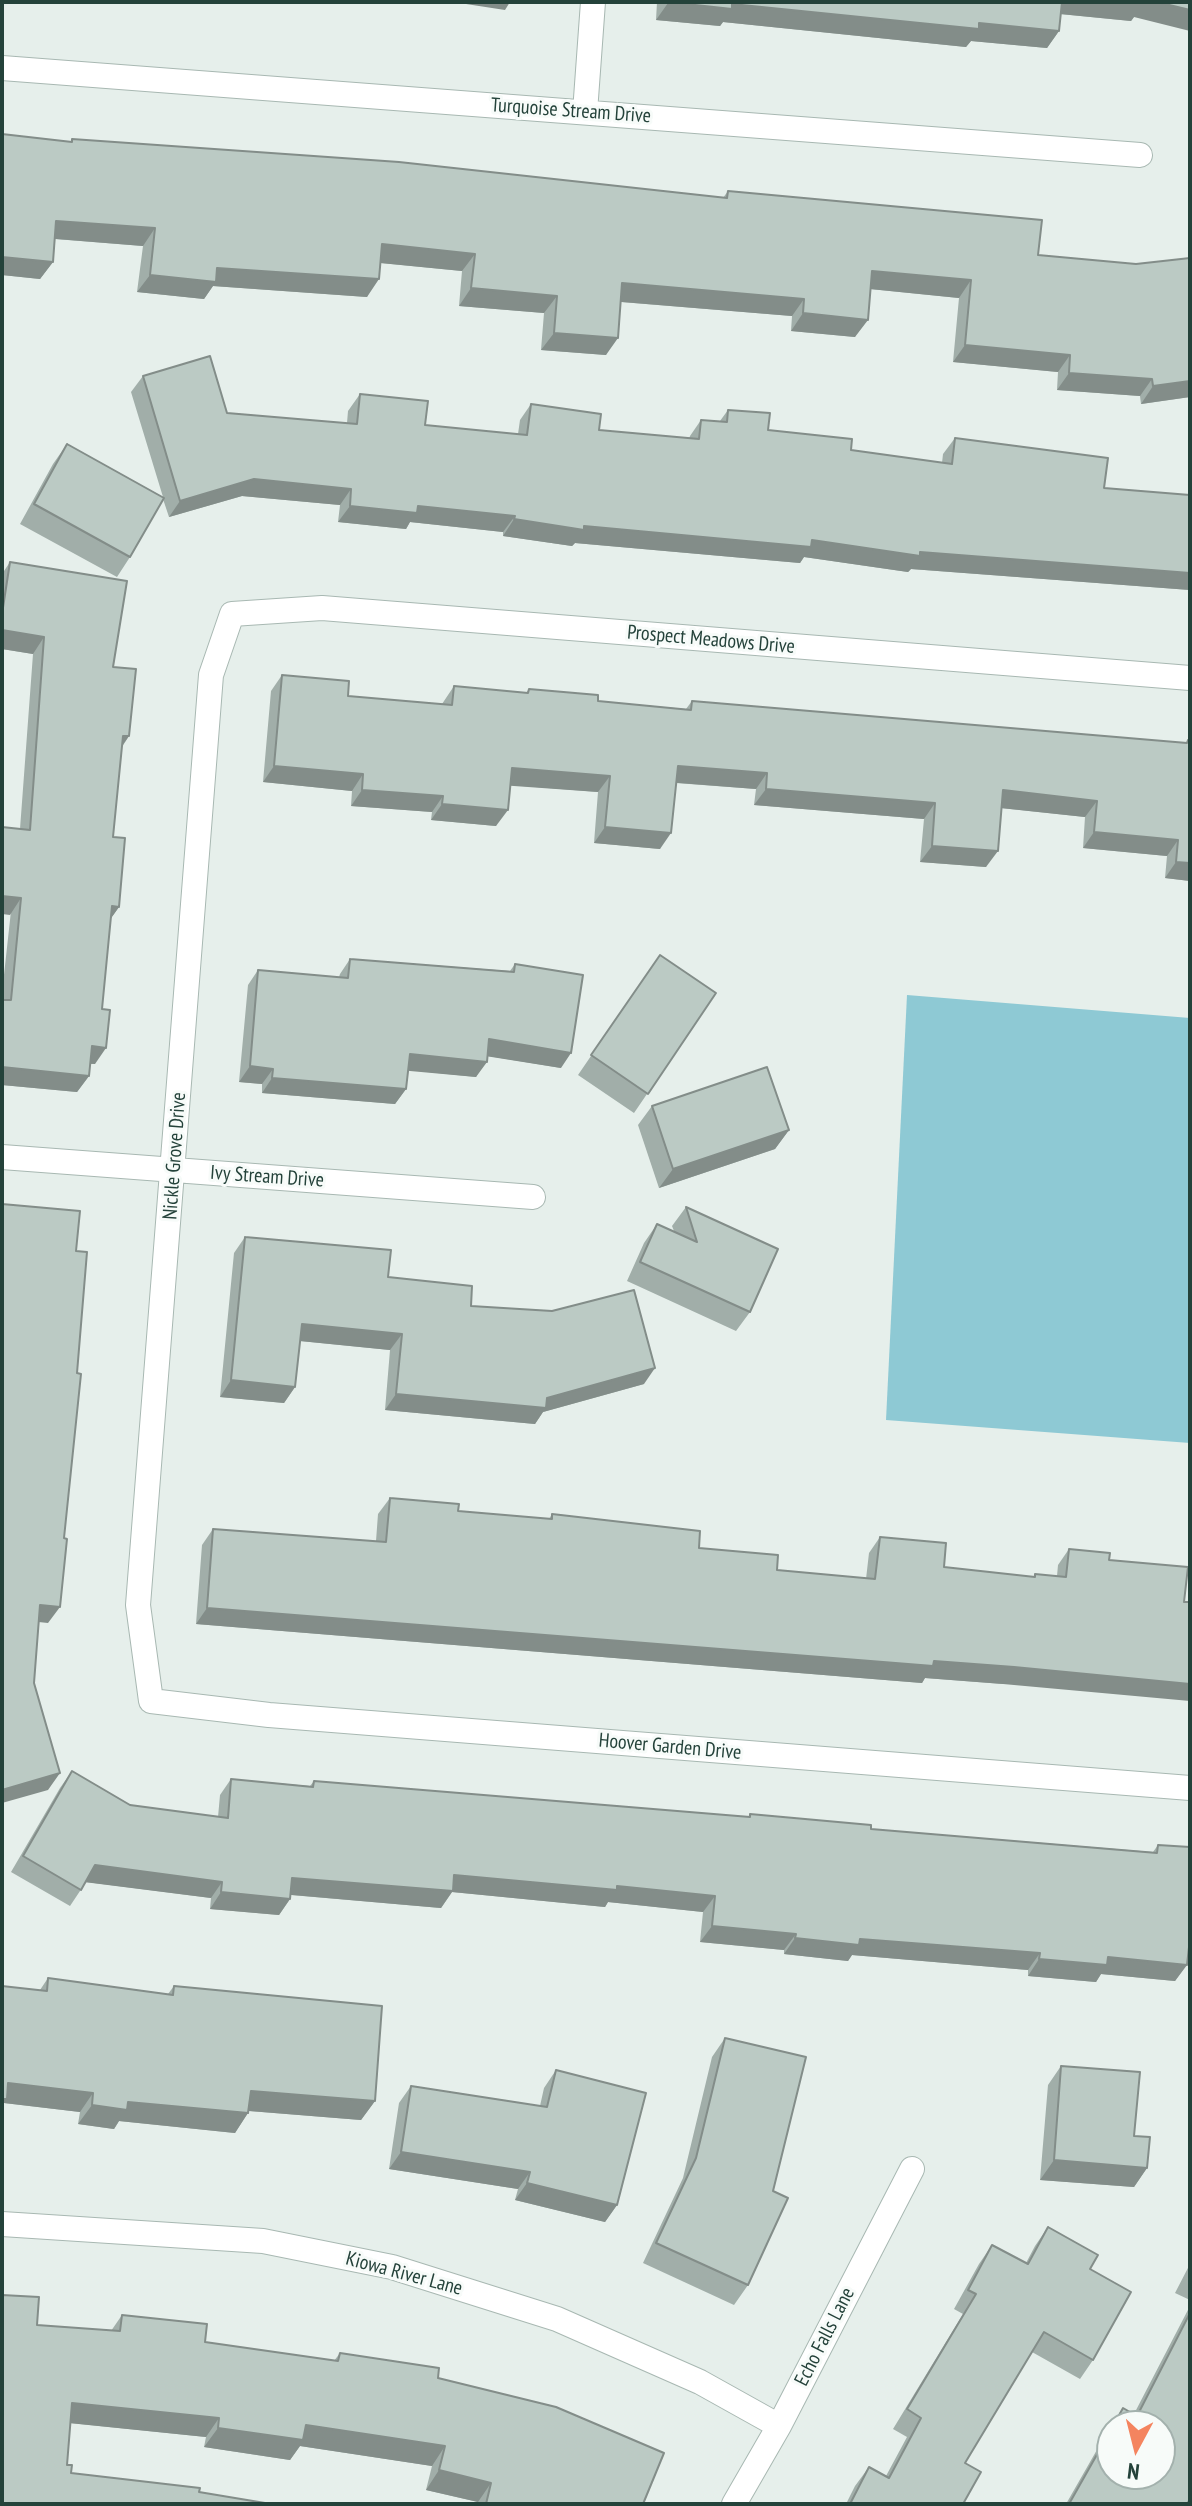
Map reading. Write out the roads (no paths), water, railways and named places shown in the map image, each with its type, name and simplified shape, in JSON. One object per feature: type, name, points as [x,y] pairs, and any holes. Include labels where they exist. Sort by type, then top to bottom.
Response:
[{"type":"street","points":[[585,112],[593,2]]},
{"type":"street","name":"Turquoise Stream Drive","points":[[2,68],[1140,155]]},
{"type":"street","name":"Prospect Meadows Drive","points":[[232,614],[322,608],[1190,678]]},
{"type":"street","name":"Nickle Grove Drive","points":[[151,1701],[138,1605],[211,675],[232,614]]},
{"type":"street","name":"Ivy Stream Drive","points":[[2,1157],[533,1197]]},
{"type":"street","name":"Hoover Garden Drive","points":[[151,1701],[269,1715],[1190,1788]]},
{"type":"street","name":"Echo Falls Lane","points":[[734,2504],[779,2426],[912,2169]]},
{"type":"street","name":"Kiowa River Lane","points":[[2,2224],[263,2241],[392,2267],[557,2319],[700,2382],[779,2426]]},
{"type":"water","points":[[907,995],[1190,1018],[1190,1443],[886,1420]]}]
